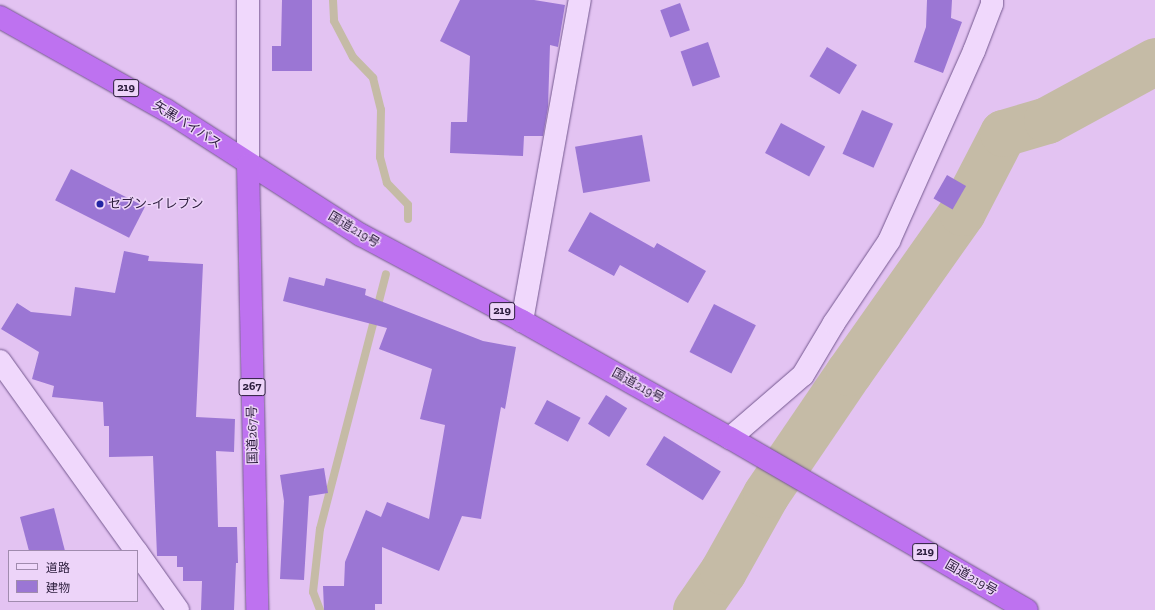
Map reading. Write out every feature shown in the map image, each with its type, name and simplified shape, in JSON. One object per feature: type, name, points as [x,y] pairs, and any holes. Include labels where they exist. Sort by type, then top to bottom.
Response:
[{"type":"highway","name":"矢黒バイパス","points":[[0,17],[166,110],[248,165]]},
{"type":"highway","name":"国道219号","points":[[248,165],[361,235],[522,321],[730,438],[1027,610]]},
{"type":"highway","name":"国道267号","points":[[248,165],[256,610]]},
{"type":"street","points":[[248,0],[248,165]]},
{"type":"street","points":[[522,321],[580,0]]},
{"type":"street","points":[[730,438],[803,375],[834,323],[889,241],[954,99],[977,44],[992,4],[992,0]]},
{"type":"street","points":[[0,361],[136,550]]},
{"type":"street","points":[[138,553],[178,610]]},
{"type":"building","points":[[282,0],[312,0],[312,71],[272,71],[272,46],[281,46]]},
{"type":"building","points":[[460,0],[534,0],[565,5],[558,47],[550,45],[548,107],[543,136],[524,136],[523,156],[450,153],[451,122],[467,122],[470,56],[440,41]]},
{"type":"building","points":[[927,0],[952,0],[951,18],[962,22],[943,73],[914,62],[926,27]]},
{"type":"building","points":[[680,3],[690,30],[670,37],[660,10]]},
{"type":"building","points":[[708,42],[720,77],[693,86],[681,51]]},
{"type":"building","points":[[827,47],[857,65],[839,94],[809,76]]},
{"type":"building","points":[[862,110],[893,124],[874,168],[842,154]]},
{"type":"building","points":[[781,123],[825,146],[809,176],[765,153]]},
{"type":"building","points":[[642,135],[650,181],[583,193],[575,147]]},
{"type":"building","name":"セブン-イレブン","points":[[71,169],[145,207],[129,238],[55,200]]},
{"type":"building","points":[[947,175],[966,186],[953,209],[934,198]]},
{"type":"building","points":[[590,212],[654,248],[657,243],[706,271],[688,303],[620,265],[614,276],[568,251]]},
{"type":"building","points":[[124,251],[149,256],[148,261],[203,264],[196,417],[235,419],[234,452],[216,451],[218,527],[237,527],[238,563],[236,563],[234,610],[201,610],[202,581],[183,581],[183,567],[177,567],[177,556],[157,556],[153,456],[109,457],[109,426],[104,426],[103,402],[52,397],[54,386],[32,379],[39,352],[1,329],[17,303],[31,312],[71,316],[75,287],[115,293]]},
{"type":"building","points":[[289,277],[324,286],[326,278],[366,289],[365,295],[483,341],[516,347],[505,409],[501,407],[481,519],[462,516],[439,571],[382,547],[382,604],[375,604],[375,610],[324,610],[323,586],[344,586],[345,562],[366,510],[381,517],[387,502],[429,519],[445,425],[420,419],[432,369],[379,349],[387,328],[283,301]]},
{"type":"building","points":[[714,304],[756,325],[731,373],[689,352]]},
{"type":"building","points":[[606,395],[627,408],[609,437],[588,424]]},
{"type":"building","points":[[547,400],[581,418],[568,442],[534,424]]},
{"type":"building","points":[[664,436],[721,472],[703,500],[646,465]]},
{"type":"building","points":[[324,468],[328,493],[309,496],[304,580],[280,579],[284,501],[280,475]]},
{"type":"building","points":[[54,508],[65,550],[29,550],[20,517]]},
{"type":"waterway","points":[[333,0],[334,21],[353,57],[373,78],[381,110],[380,157],[387,183],[408,205],[408,219]]},
{"type":"waterway","points":[[696,610],[723,571],[766,494],[849,372],[962,212],[1003,133],[1047,120],[1155,61]]},
{"type":"waterway","points":[[320,610],[313,592],[320,529],[386,274]]},
{"type":"place","name":"セブン-イレブン","points":[[100,204]]}]
